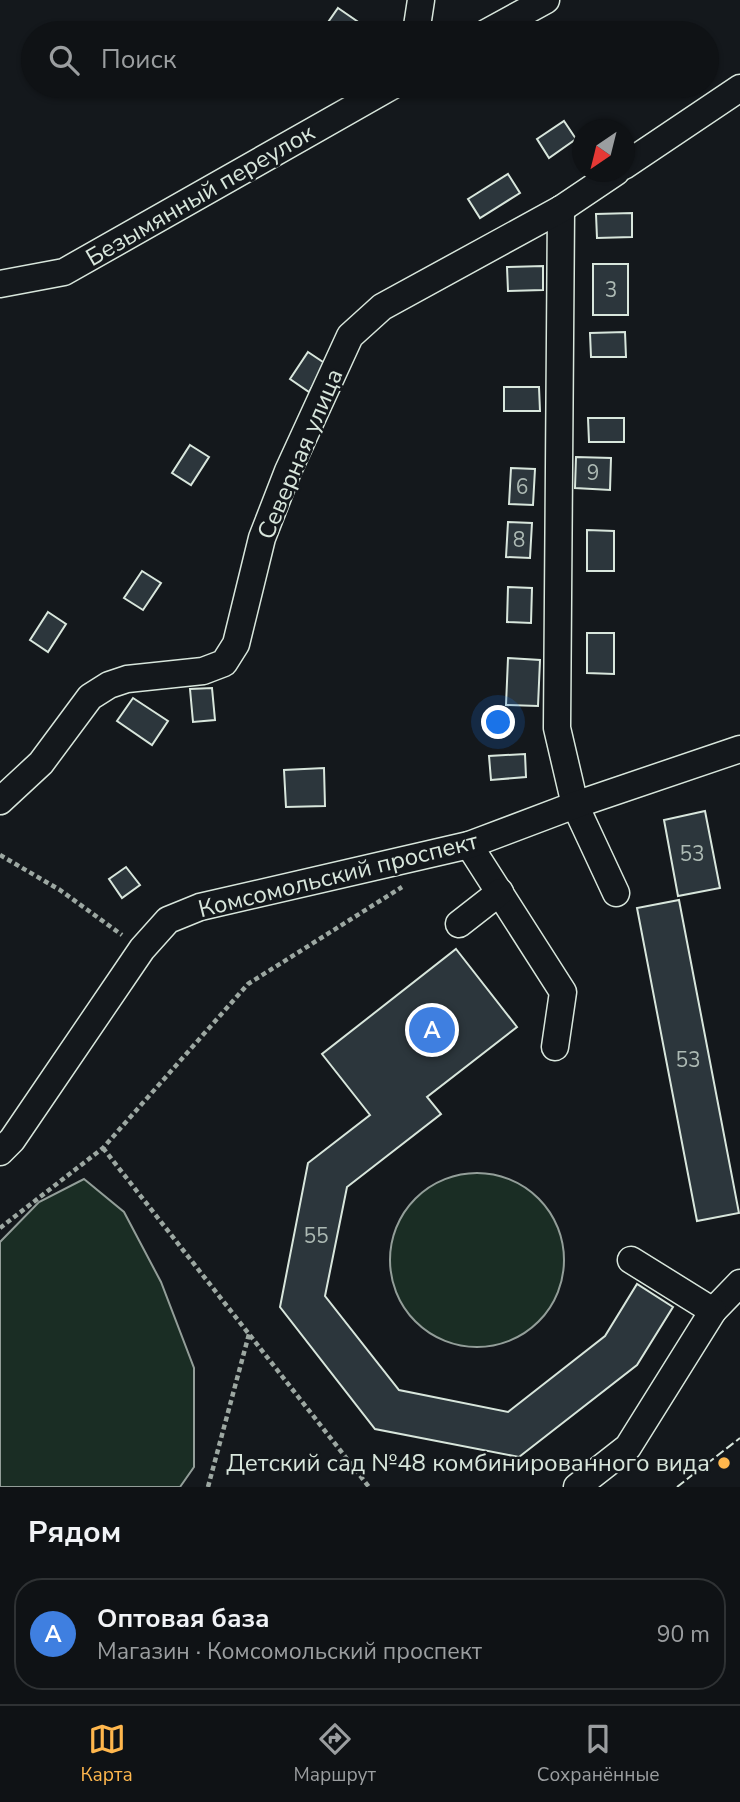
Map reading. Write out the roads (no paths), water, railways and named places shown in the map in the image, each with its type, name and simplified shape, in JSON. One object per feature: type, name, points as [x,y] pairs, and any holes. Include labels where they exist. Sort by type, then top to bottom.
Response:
[{"type":"street","points":[[418,21],[421,0]]},
{"type":"street","points":[[508,21],[546,0]]},
{"type":"street","points":[[635,159],[740,88]]},
{"type":"street","name":"Безымянный переулок","points":[[0,284],[64,272],[371,98]]},
{"type":"street","name":"Северная улица","points":[[0,801],[41,763],[90,697],[108,685],[127,679],[203,671],[224,663],[236,644],[262,538],[350,336],[382,307],[561,209],[601,182]]},
{"type":"street","points":[[561,209],[557,728],[575,805],[616,893]]},
{"type":"street","name":"Комсомольский проспект","points":[[0,1152],[12,1140],[142,948],[167,920],[200,907],[470,845],[575,805],[740,749]]},
{"type":"street","points":[[470,845],[563,992],[555,1047]]},
{"type":"street","points":[[459,924],[500,892]]},
{"type":"street","points":[[631,1260],[713,1311]]},
{"type":"street","points":[[577,1487],[628,1447],[713,1311],[740,1283]]},
{"type":"place","name":"Оптовая база","points":[[432,1030]]},
{"type":"place","name":"Детский сад №48 комбинированного вида","points":[[724,1463]]}]
